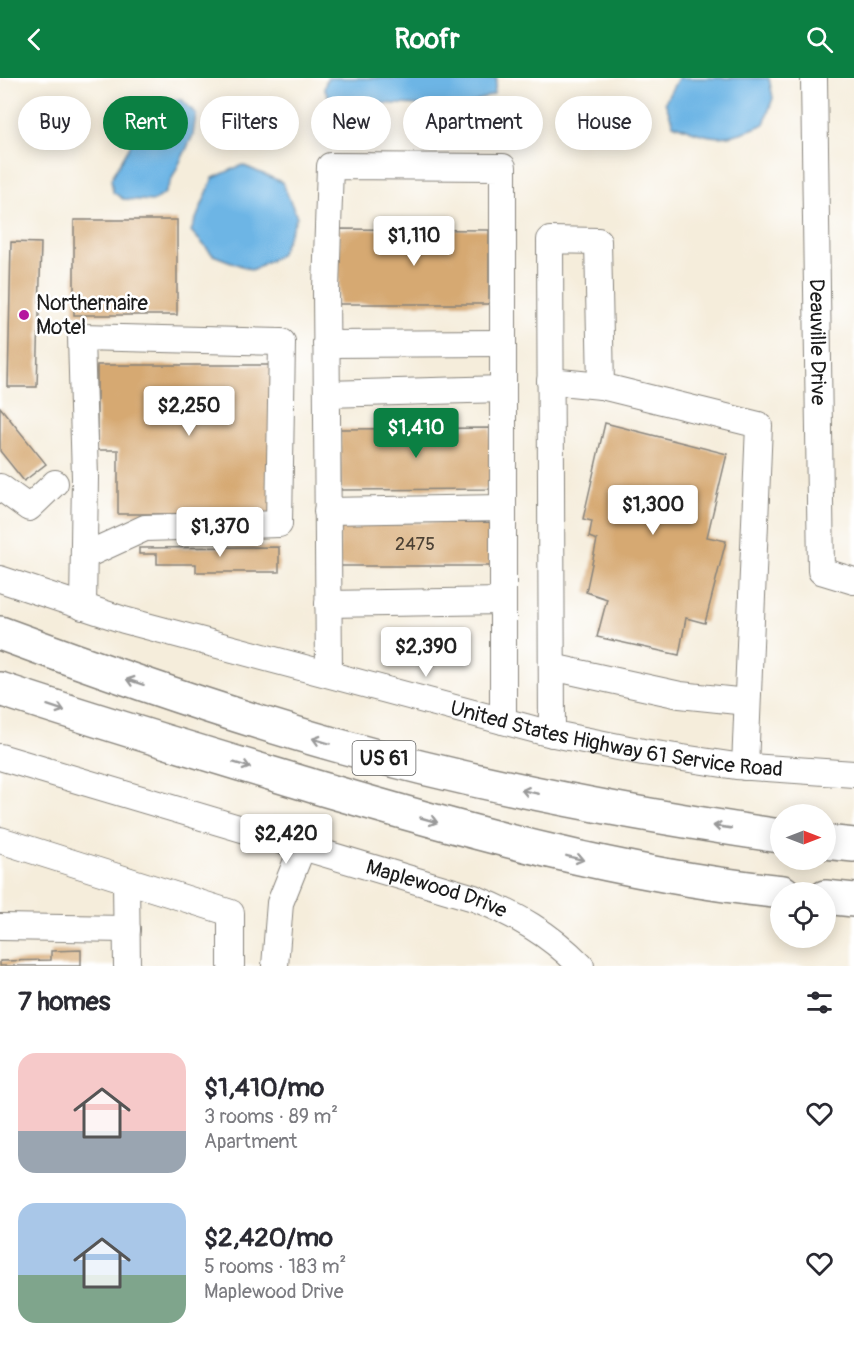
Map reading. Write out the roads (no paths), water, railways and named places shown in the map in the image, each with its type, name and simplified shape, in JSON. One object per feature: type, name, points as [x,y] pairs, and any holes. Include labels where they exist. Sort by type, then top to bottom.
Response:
[{"type":"main road","name":"US 61","points":[[0,633],[156,689],[337,746],[568,800],[770,834]]},
{"type":"main road","name":"US 61","points":[[0,689],[96,722],[486,835],[587,861],[770,890]]},
{"type":"main road","points":[[836,843],[854,845]]},
{"type":"main road","points":[[836,898],[854,900]]},
{"type":"street","name":"Deauville Drive","points":[[814,78],[821,571],[854,581]]},
{"type":"street","points":[[329,673],[327,344],[330,166],[504,167],[504,722]]},
{"type":"street","points":[[552,734],[550,240],[598,241],[602,386]]},
{"type":"street","points":[[83,606],[81,338],[282,342],[279,524],[145,528],[84,556]]},
{"type":"street","points":[[327,344],[504,343]]},
{"type":"street","points":[[550,381],[602,386],[759,425],[745,767]]},
{"type":"street","points":[[327,394],[504,389]]},
{"type":"street","points":[[0,487],[29,508],[56,483]]},
{"type":"street","points":[[327,511],[504,508]]},
{"type":"street","name":"United States Highway 61 Service Road","points":[[0,579],[124,620],[552,734],[643,752],[745,767],[854,774]]},
{"type":"street","points":[[328,604],[504,601]]},
{"type":"street","points":[[552,667],[680,695],[747,702]]},
{"type":"street","name":"Maplewood Drive","points":[[0,757],[474,898],[505,910],[535,926],[581,966]]},
{"type":"street","points":[[0,840],[231,914],[231,966]]},
{"type":"street","points":[[275,966],[280,903],[302,848]]},
{"type":"street","points":[[126,880],[127,966]]},
{"type":"street","points":[[0,927],[127,929]]},
{"type":"water","points":[[327,78],[497,78],[494,94],[489,96],[403,96],[403,104],[391,104],[391,96],[328,96],[324,89]]},
{"type":"water","points":[[678,78],[769,78],[773,98],[764,124],[739,134],[718,137],[673,124],[665,102]]},
{"type":"water","points":[[188,106],[196,114],[193,135],[188,145]]},
{"type":"water","points":[[127,150],[186,150],[165,193],[153,201],[123,199],[113,192],[111,179]]},
{"type":"water","points":[[242,165],[282,182],[297,217],[280,255],[252,270],[213,255],[191,231],[213,178]]},
{"type":"place","name":"Northernaire Motel","points":[[24,315]]}]
